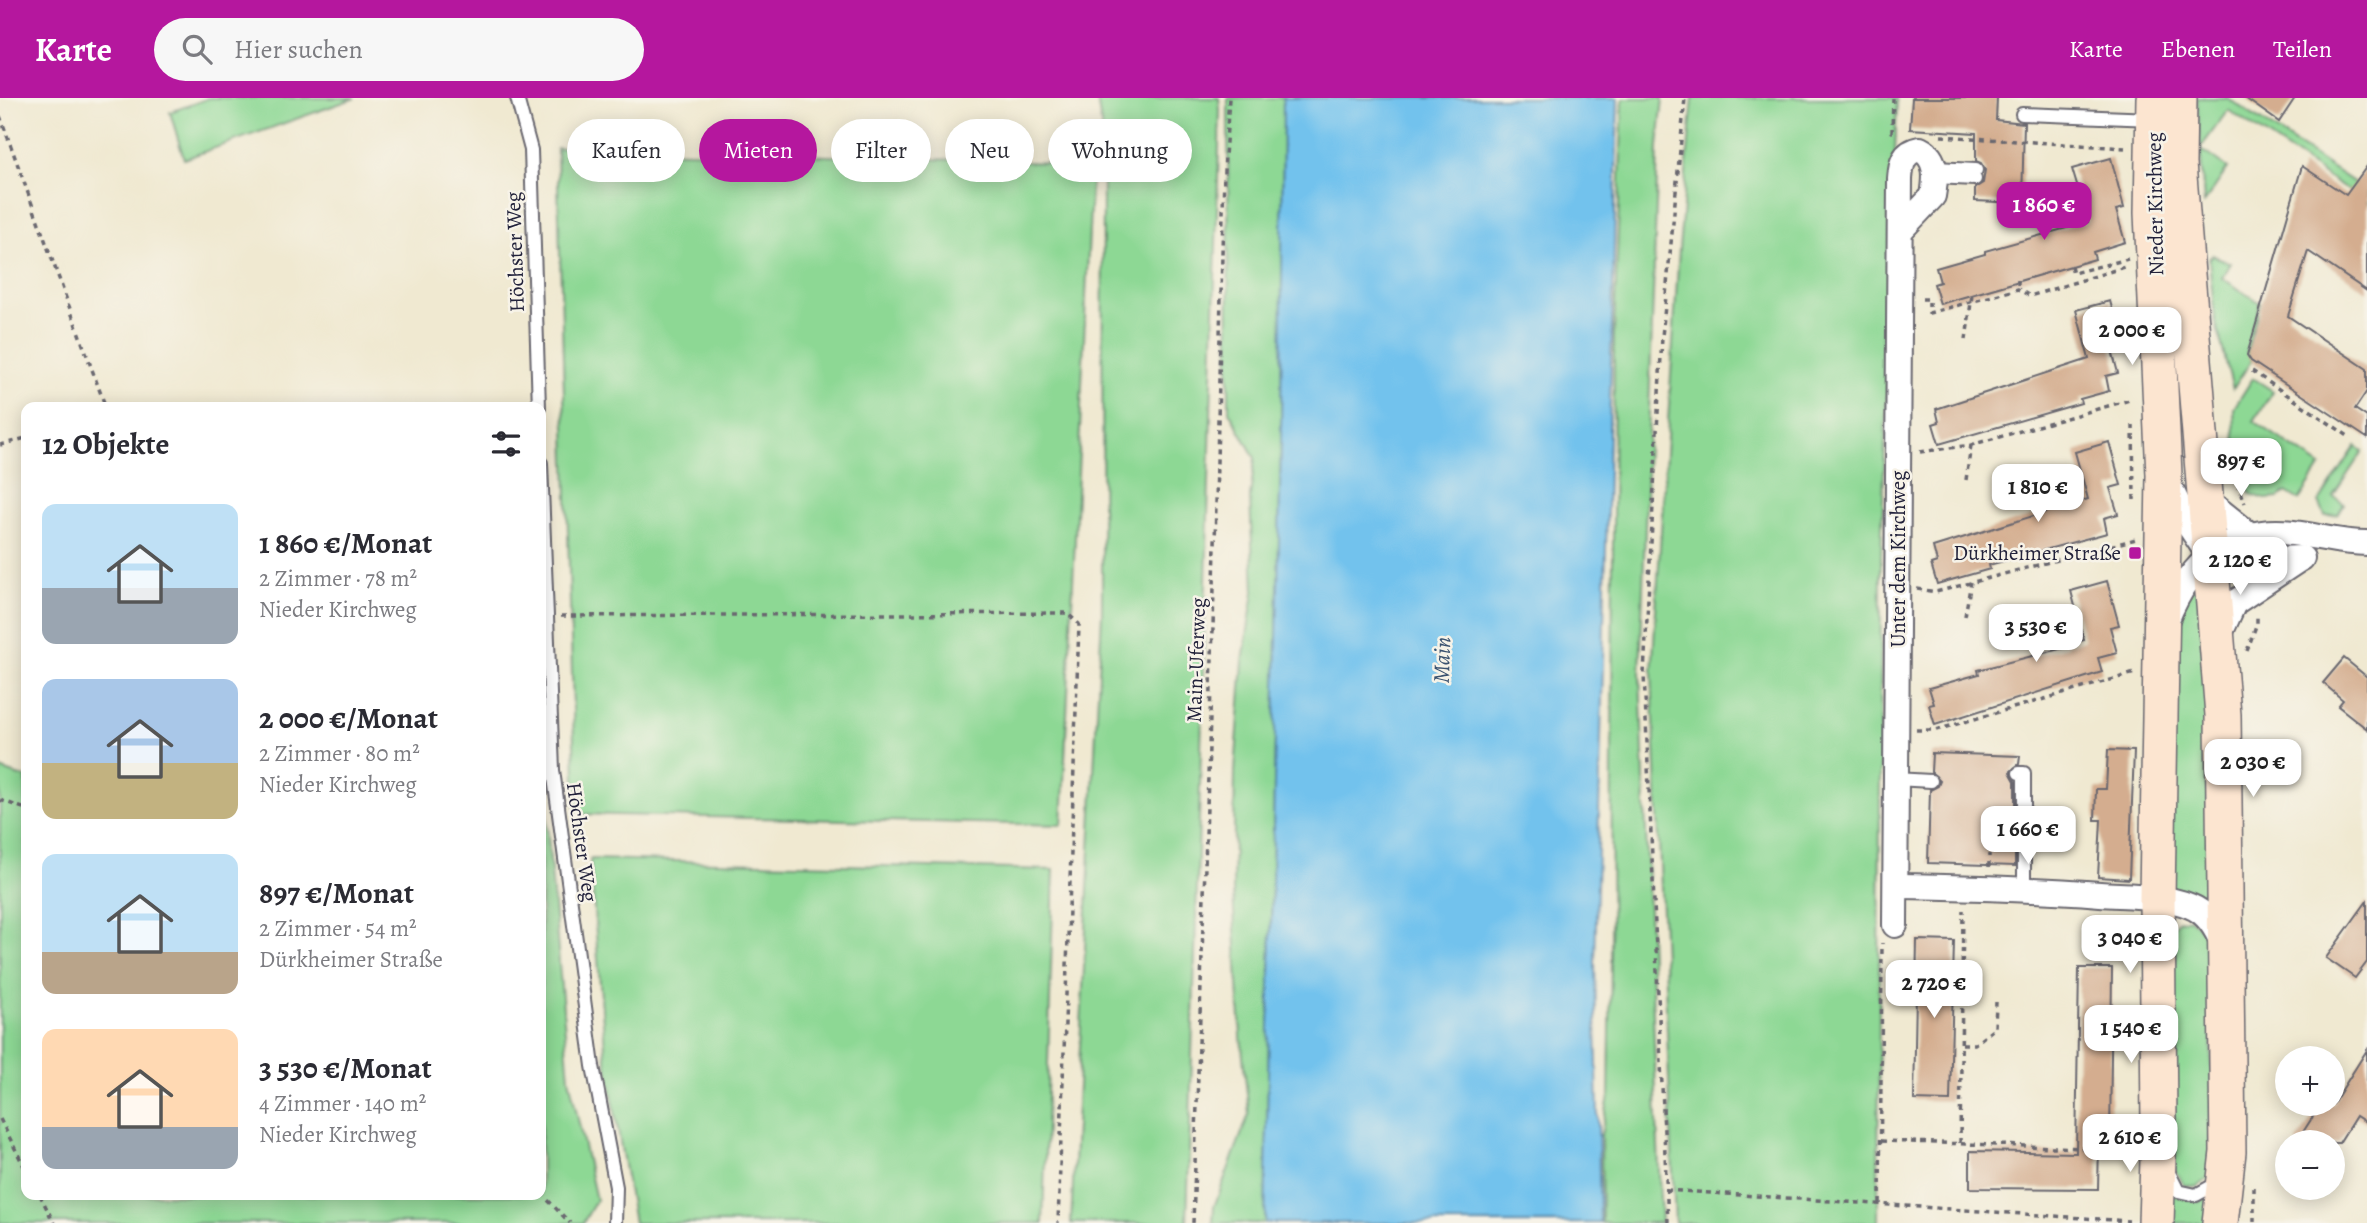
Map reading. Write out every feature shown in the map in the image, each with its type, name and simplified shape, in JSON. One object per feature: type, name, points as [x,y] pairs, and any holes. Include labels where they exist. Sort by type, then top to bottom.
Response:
[{"type":"main road","name":"Nieder Kirchweg","points":[[2145,1222],[2158,947],[2173,902],[2161,636],[2167,212],[2162,105]]},
{"type":"main road","name":"Nieder Kirchweg","points":[[2167,212],[2201,417],[2208,554],[2223,715],[2228,957],[2228,1152],[2220,1223]]},
{"type":"street","name":"Unter dem Kirchweg","points":[[1895,925],[1900,165],[1906,155],[1920,149],[1928,153],[1935,172]]},
{"type":"street","points":[[1900,231],[1930,202],[1935,172]]},
{"type":"street","points":[[2164,475],[2186,521],[2208,554],[2252,560],[2302,558]]},
{"type":"street","points":[[2204,498],[2249,534]]},
{"type":"street","points":[[2161,636],[2177,593],[2208,554],[2249,534],[2291,533],[2335,542],[2367,543]]},
{"type":"street","points":[[2216,644],[2234,603],[2302,558],[2335,542]]},
{"type":"street","points":[[1896,886],[2024,889],[2173,902]]},
{"type":"street","name":"Nieder Kirchweg","points":[[2173,902],[2203,913],[2217,929],[2228,957]]},
{"type":"lane","name":"Höchster Weg","points":[[517,98],[531,150],[539,402]]},
{"type":"lane","points":[[2022,114],[2162,105]]},
{"type":"lane","points":[[1935,172],[1975,174]]},
{"type":"lane","name":"Höchster Weg","points":[[546,635],[553,770],[593,1066],[616,1187],[615,1223]]},
{"type":"lane","points":[[2019,773],[2024,773],[2024,889]]},
{"type":"lane","points":[[1895,779],[1931,781]]},
{"type":"lane","name":"Nieder Kirchweg","points":[[2147,1138],[2178,1191],[2196,1195],[2214,1185],[2228,1152]]},
{"type":"path","name":"Main-Uferweg","points":[[1193,1223],[1213,628],[1224,172],[1229,98]]},
{"type":"path","points":[[1668,1223],[1644,674],[1662,337],[1685,98]]},
{"type":"path","points":[[1892,98],[1892,132],[1909,133]]},
{"type":"path","points":[[0,116],[103,402]]},
{"type":"path","points":[[1933,135],[2129,148]]},
{"type":"path","points":[[2071,266],[2073,273],[2132,258]]},
{"type":"path","points":[[1945,309],[2018,289],[2030,296],[2133,265]]},
{"type":"path","points":[[2018,280],[2018,289]]},
{"type":"path","points":[[1966,340],[1972,295]]},
{"type":"path","points":[[2252,371],[2350,438]]},
{"type":"path","points":[[1943,451],[2138,398]]},
{"type":"path","points":[[0,445],[21,439]]},
{"type":"path","points":[[1966,480],[1971,445]]},
{"type":"path","points":[[1941,591],[2136,539]]},
{"type":"path","points":[[1965,616],[1971,582]]},
{"type":"path","points":[[546,616],[1068,613],[1079,624],[1058,1223]]},
{"type":"path","points":[[1940,729],[2140,672]]},
{"type":"path","points":[[0,800],[21,807]]},
{"type":"path","points":[[1989,854],[1989,865]]},
{"type":"path","points":[[1960,1143],[1964,887]]},
{"type":"path","points":[[1880,1203],[1882,938],[1895,925]]},
{"type":"path","points":[[1962,1044],[1975,1044],[1995,1028],[1996,1002]]},
{"type":"path","points":[[0,1119],[21,1160]]},
{"type":"path","points":[[2099,1148],[2147,1138]]},
{"type":"path","points":[[1881,1140],[2082,1148]]},
{"type":"path","points":[[1666,1190],[2145,1222]]},
{"type":"path","points":[[546,1198],[570,1223]]},
{"type":"path","points":[[42,1200],[54,1223]]},
{"type":"green space","points":[[209,98],[355,98],[184,159],[170,112]]},
{"type":"green space","points":[[1097,98],[1219,98],[1187,1223],[1071,1223],[1102,614],[1103,182],[1192,182],[1192,119],[1100,119]]},
{"type":"green space","points":[[1228,98],[1283,98],[1281,441],[1265,1223],[1213,1223],[1214,1207],[1249,1114],[1241,1037],[1233,893],[1235,772],[1243,661],[1254,592],[1250,497],[1255,458],[1229,411]]},
{"type":"green space","points":[[1623,98],[1663,98],[1658,147],[1640,675],[1661,1223],[1602,1223],[1601,1135],[1609,1097],[1614,334]]},
{"type":"green space","points":[[1693,98],[1897,98],[1881,558],[1878,1223],[1675,1223],[1652,673],[1679,249]]},
{"type":"green space","points":[[2197,98],[2227,98],[2367,191],[2367,203],[2228,110],[2200,148]]},
{"type":"green space","points":[[557,148],[567,148],[567,182],[685,182],[685,152],[699,152],[699,182],[817,182],[817,156],[831,156],[831,182],[931,182],[931,159],[945,160],[945,182],[1034,182],[1034,162],[1048,163],[1048,182],[1091,182],[1062,825],[576,814]]},
{"type":"green space","points":[[2200,149],[2228,168],[2204,203]]},
{"type":"green space","points":[[2212,255],[2231,263],[2222,278],[2260,303],[2247,351],[2251,361],[2233,389],[2215,319],[2209,259]]},
{"type":"green space","points":[[2253,378],[2273,391],[2254,421],[2321,466],[2299,500],[2286,492],[2279,498],[2265,499],[2251,494],[2245,484],[2244,460],[2235,441],[2234,408]]},
{"type":"green space","points":[[2356,446],[2363,451],[2333,496],[2344,504],[2338,514],[2325,516],[2319,502]]},
{"type":"green space","points":[[2197,575],[2209,670],[2208,900],[2188,891],[2168,890],[2169,628]]},
{"type":"green space","points":[[0,769],[21,776],[21,1200],[546,1200],[546,814],[569,1078],[596,1200],[583,1223],[0,1223]]},
{"type":"green space","points":[[590,859],[1054,870],[1043,1223],[634,1223],[606,1060]]},
{"type":"green space","points":[[2189,918],[2212,938],[2211,1177],[2196,1187],[2184,1185],[2176,1170],[2171,1149],[2172,928],[2178,921]]},
{"type":"green space","points":[[2163,1182],[2176,1196],[2199,1202],[2212,1194],[2209,1223],[2164,1223]]},
{"type":"water","name":"Main","points":[[1283,98],[1618,98],[1595,962],[1600,1223],[1265,1223],[1281,441]]},
{"type":"building","points":[[1912,98],[1997,98],[1996,120],[2024,123],[2022,203],[1975,201],[1975,188],[1983,183],[1985,170],[1981,163],[1976,161],[1976,133],[1910,129]]},
{"type":"building","points":[[2245,98],[2295,98],[2279,122]]},
{"type":"building","points":[[2111,158],[2124,208],[2116,210],[2125,242],[2093,252],[2095,259],[1940,304],[1934,284],[1940,282],[1936,268],[2088,222],[2072,169]]},
{"type":"building","points":[[2302,166],[2346,195],[2367,166],[2367,291],[2308,251],[2288,316],[2367,369],[2367,391],[2355,409],[2367,417],[2367,438],[2251,361],[2247,355]]},
{"type":"building","points":[[2110,301],[2122,344],[2111,347],[2118,373],[2106,376],[2109,391],[2080,399],[2081,403],[1939,444],[1933,424],[1939,422],[1936,409],[2089,359],[2076,310]]},
{"type":"building","points":[[2109,442],[2121,485],[2110,488],[2118,514],[2104,518],[2107,533],[1989,565],[1990,569],[1937,584],[1931,564],[1937,562],[1933,547],[2088,499],[2075,452]]},
{"type":"building","points":[[2107,581],[2119,625],[2110,627],[2117,653],[2098,658],[2102,672],[1935,725],[1929,705],[1934,704],[1929,688],[1979,674],[1978,670],[2067,647],[2066,645],[2084,640],[2071,591]]},
{"type":"building","points":[[2344,658],[2367,677],[2367,729],[2338,706],[2343,700],[2323,683]]},
{"type":"building","points":[[2108,750],[2134,751],[2129,879],[2098,877],[2101,820],[2095,820],[2096,789],[2106,789]]},
{"type":"building","points":[[1932,753],[2020,756],[2019,764],[2010,772],[2015,781],[2015,866],[1928,863],[1930,790],[1938,786],[1940,781],[1931,772]]},
{"type":"building","points":[[2367,901],[2367,962],[2355,978],[2326,958]]},
{"type":"building","points":[[1917,940],[1954,941],[1950,1101],[1914,1100]]},
{"type":"building","points":[[2079,968],[2112,968],[2110,1144],[2099,1143],[2098,1189],[1970,1188],[1970,1151],[2076,1153]]},
{"type":"building","points":[[2367,1050],[2367,1123],[2356,1116],[2345,1133],[2345,1130],[2304,1130],[2313,1116],[2345,1116],[2345,1085]]},
{"type":"place","name":"Dürkheimer Straße","points":[[2135,553]]}]
